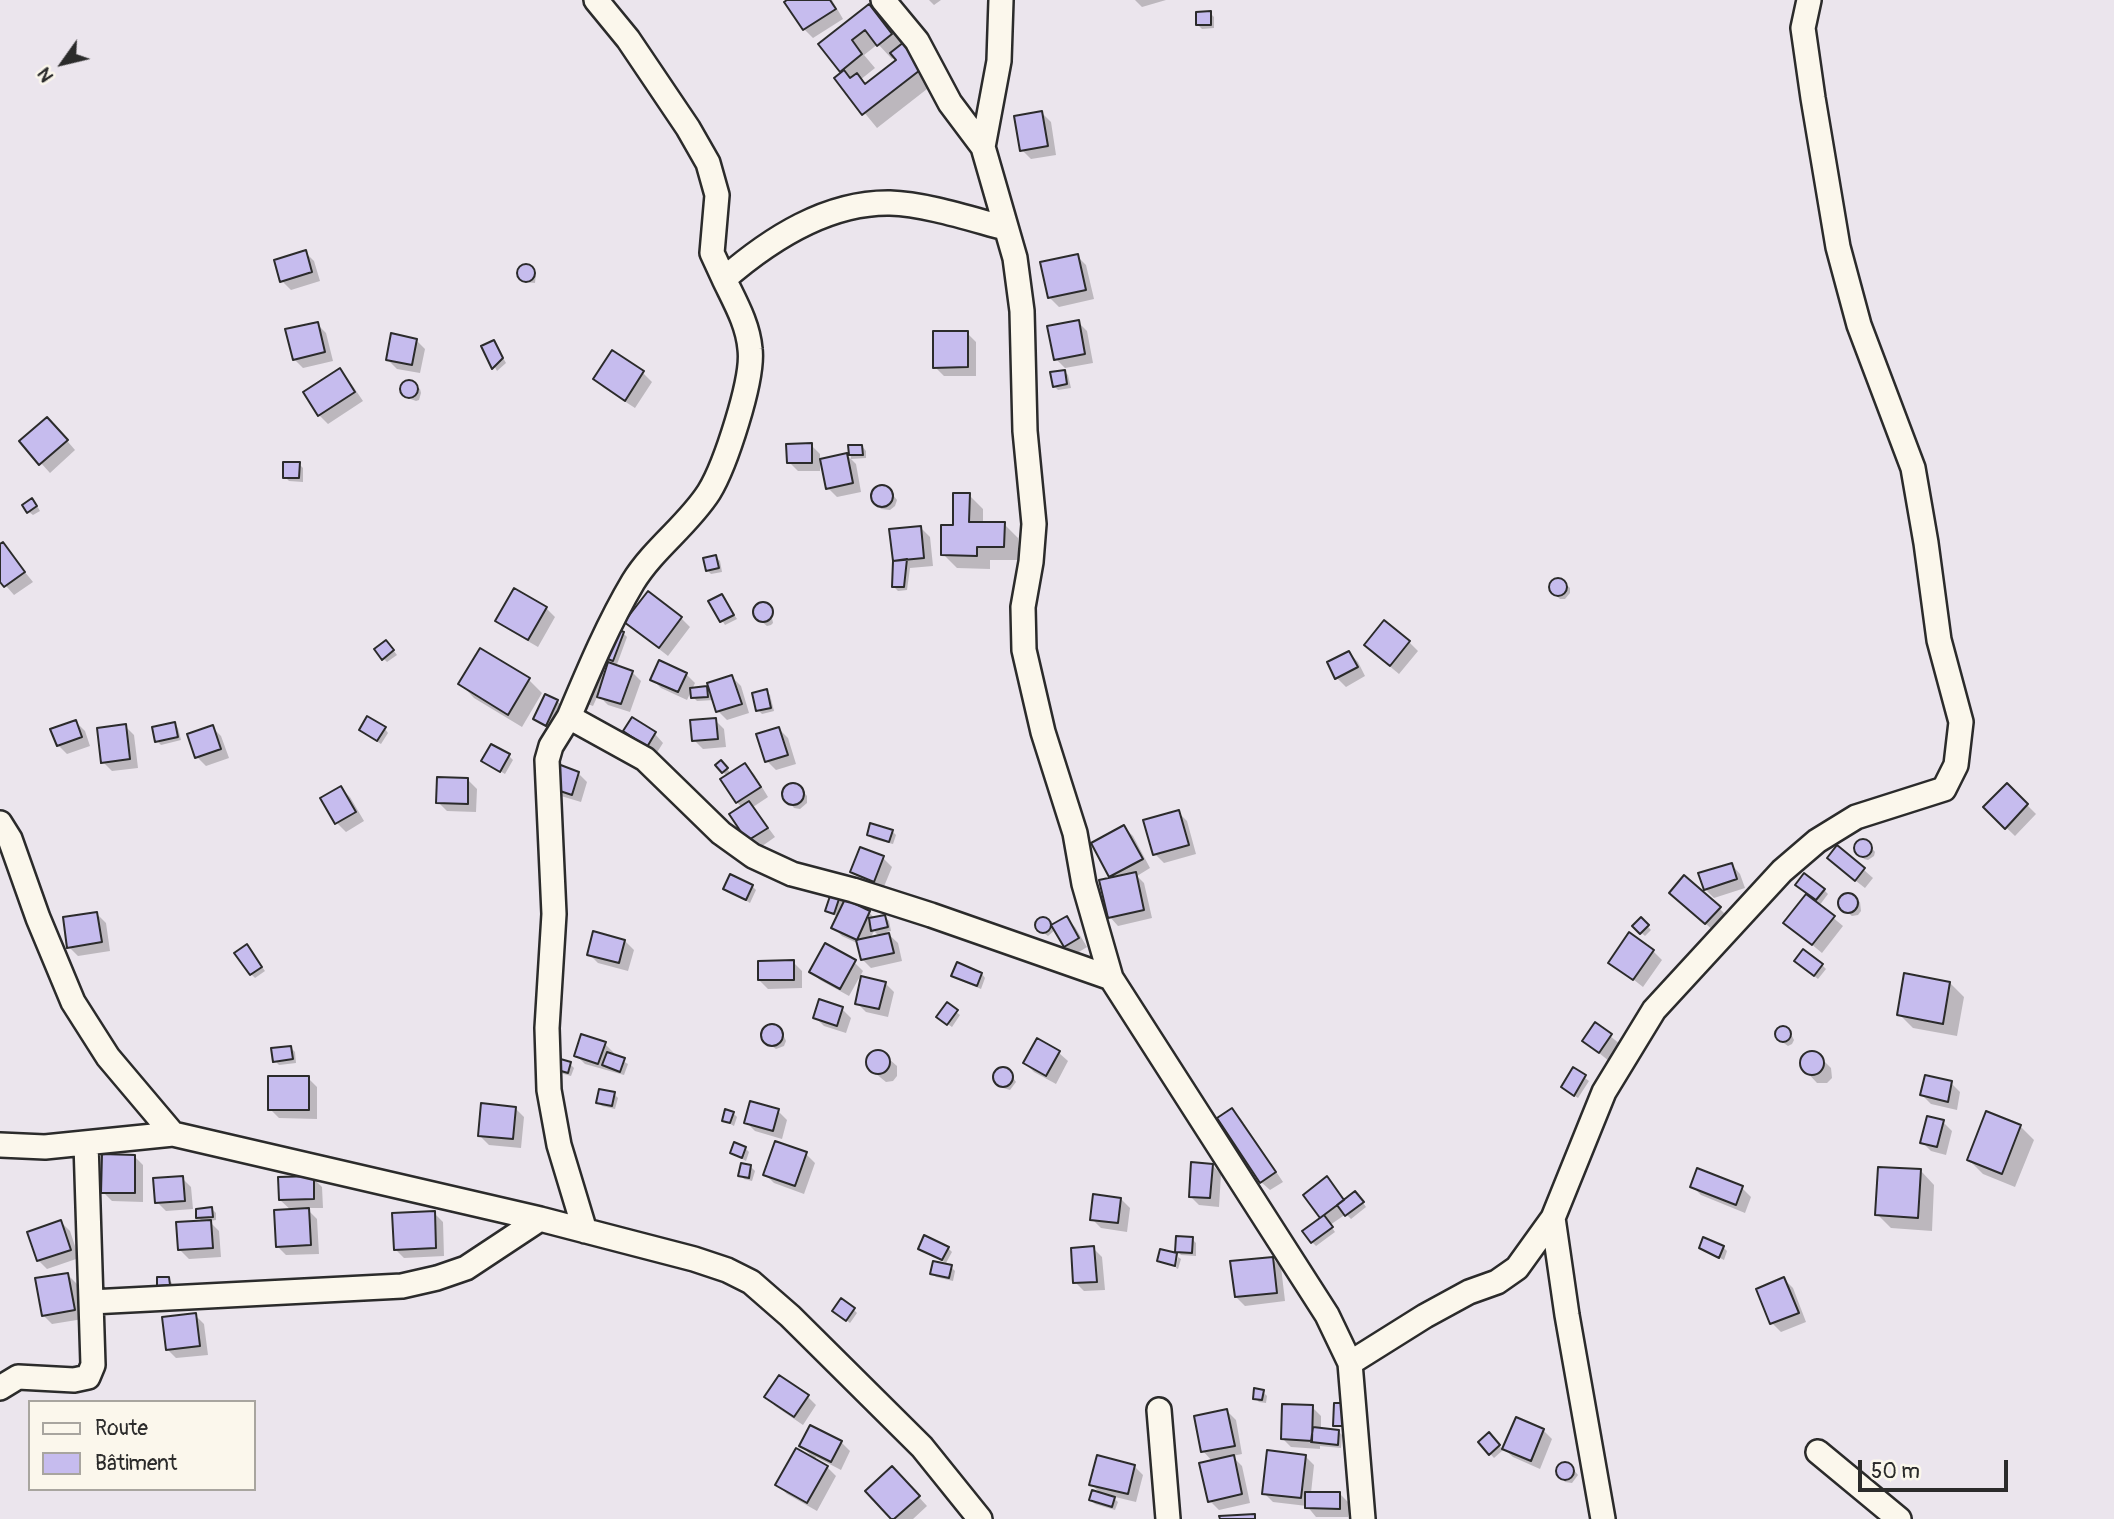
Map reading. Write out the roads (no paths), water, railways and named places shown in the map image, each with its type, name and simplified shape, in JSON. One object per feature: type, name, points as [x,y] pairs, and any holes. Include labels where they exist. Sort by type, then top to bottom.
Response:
[{"type":"street","points":[[585,1231],[559,1145],[549,1090],[547,1028],[554,914],[547,760],[551,746],[569,717],[633,582],[656,550],[709,492],[726,455],[748,378],[751,351],[744,320],[712,253],[717,195],[708,163],[688,128],[628,39],[596,0]]},
{"type":"street","points":[[883,0],[917,41],[950,103],[983,147],[1015,258],[1022,312],[1025,431],[1034,524],[1023,607],[1024,650],[1043,732],[1066,800],[1084,884],[1111,978],[1327,1315],[1350,1363],[1363,1519]]},
{"type":"street","points":[[983,147],[999,61],[1000,0]]},
{"type":"street","points":[[1350,1363],[1424,1316],[1469,1292],[1497,1282],[1517,1268],[1553,1218],[1604,1092],[1654,1010],[1782,871],[1817,841],[1856,817],[1944,789],[1956,765],[1961,722],[1939,640],[1913,468],[1859,325],[1838,247],[1803,28],[1809,0]]},
{"type":"street","points":[[724,279],[788,231],[817,218],[859,205],[892,203],[1005,228]]},
{"type":"street","points":[[569,717],[645,759],[721,833],[753,856],[792,874],[931,915],[1111,978]]},
{"type":"street","points":[[0,823],[10,839],[38,918],[73,1002],[108,1057],[173,1134]]},
{"type":"street","points":[[0,1145],[45,1147],[173,1134],[540,1219],[727,1270],[751,1282],[790,1316],[922,1447],[980,1519]]},
{"type":"street","points":[[0,1388],[18,1377],[74,1380],[88,1377],[93,1365],[86,1143]]},
{"type":"street","points":[[1553,1218],[1603,1519]]},
{"type":"street","points":[[91,1302],[402,1286],[466,1268],[540,1219]]},
{"type":"street","points":[[1159,1410],[1168,1519]]},
{"type":"street","points":[[1818,1452],[1899,1519]]}]
